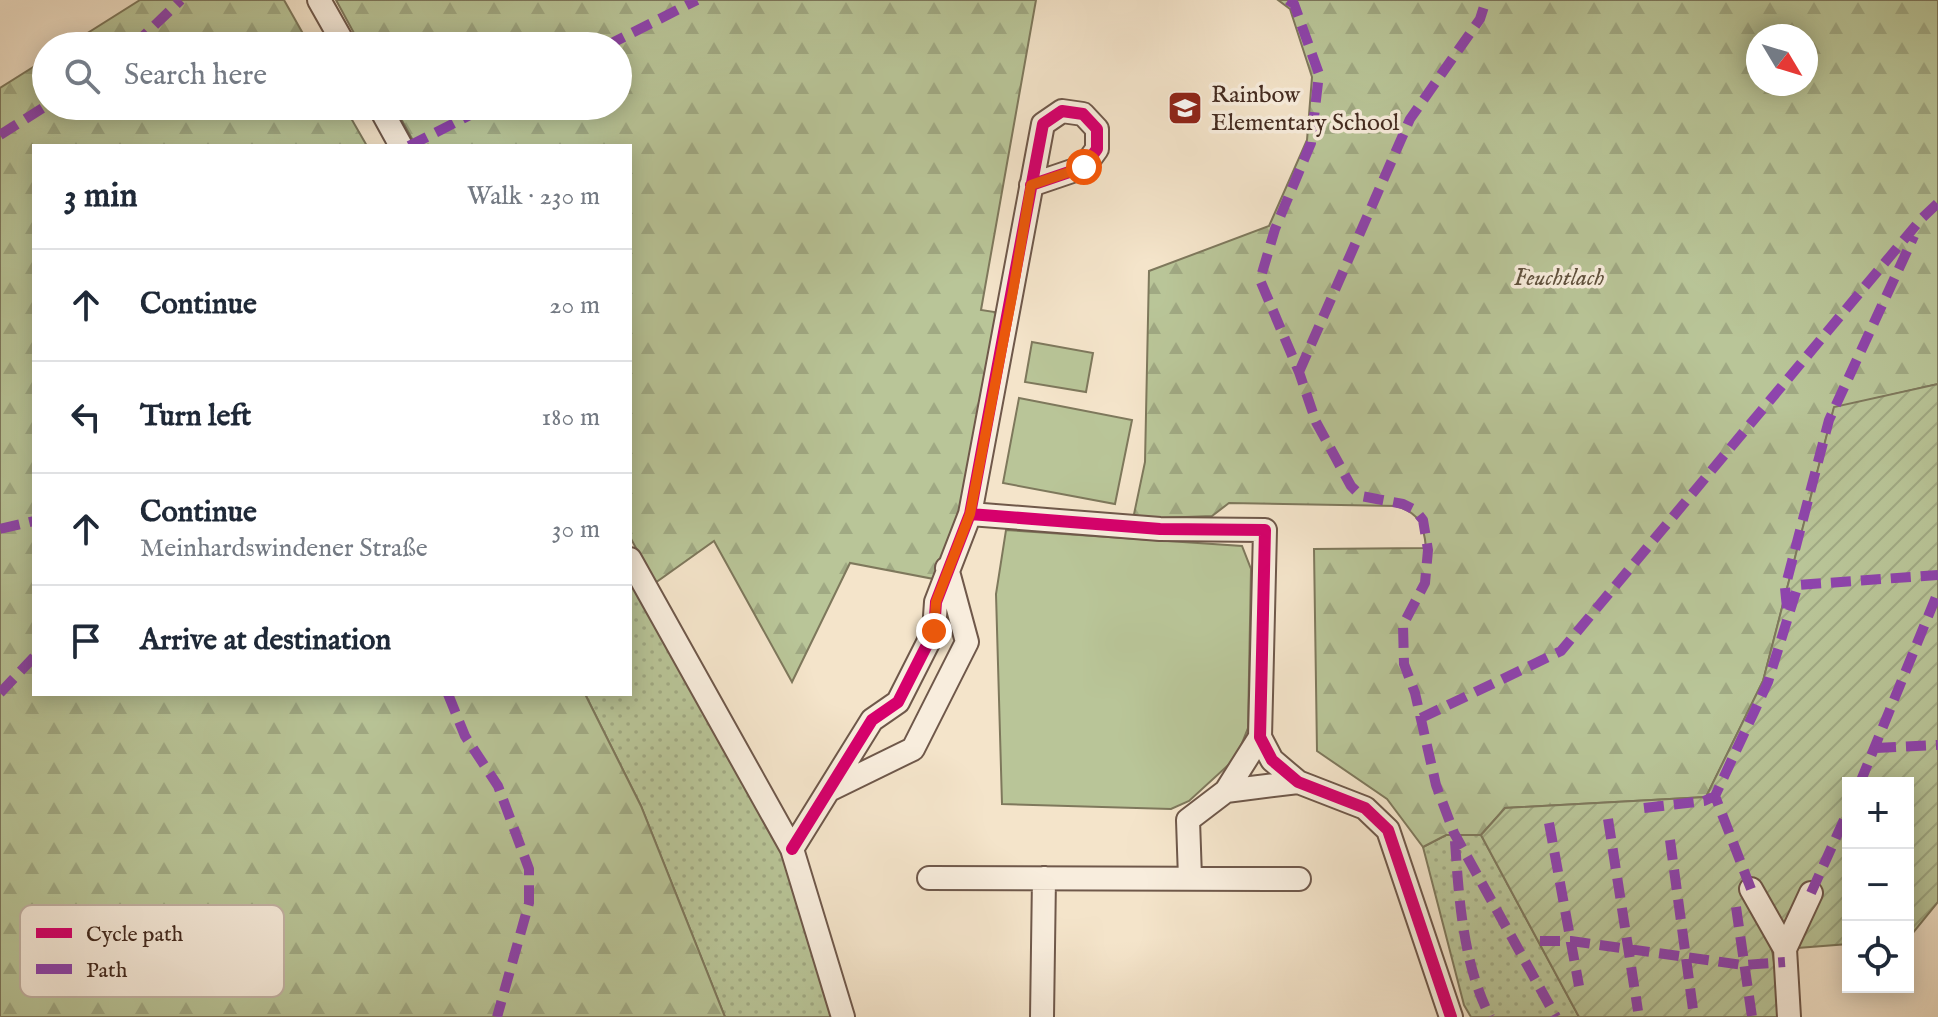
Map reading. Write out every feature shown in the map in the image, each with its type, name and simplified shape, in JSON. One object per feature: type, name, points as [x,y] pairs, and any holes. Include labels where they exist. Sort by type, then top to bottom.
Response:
[{"type":"street","points":[[319,0],[337,32]]},
{"type":"street","points":[[387,120],[400,144]]},
{"type":"street","points":[[792,849],[872,720],[898,702],[934,631],[936,602],[970,514],[1031,185]]},
{"type":"street","points":[[970,514],[1160,529],[1265,530],[1260,737],[1272,760],[1298,782],[1365,808],[1388,830],[1451,1017]]},
{"type":"street","points":[[632,563],[792,849],[843,1017]]},
{"type":"street","points":[[831,789],[913,749],[967,642],[947,568]]},
{"type":"street","points":[[1190,878],[1188,820],[1226,791],[1260,737]]},
{"type":"street","points":[[1226,791],[1298,782]]},
{"type":"street","points":[[929,878],[1299,879]]},
{"type":"street","points":[[1042,1017],[1044,878]]},
{"type":"street","points":[[1751,889],[1785,949],[1789,1017]]},
{"type":"street","points":[[1785,949],[1811,893]]},
{"type":"green space","points":[[140,0],[284,0],[302,32],[89,32]]},
{"type":"green space","points":[[336,0],[1036,0],[981,310],[1001,313],[964,503],[934,579],[850,563],[792,682],[714,541],[655,583],[632,541],[632,144],[415,144],[402,120],[632,120],[632,32],[353,32]]},
{"type":"green space","name":"Feuchtlach","points":[[1278,0],[1938,0],[1938,384],[1834,408],[1763,681],[1706,797],[1505,808],[1481,835],[1446,835],[1423,847],[1387,799],[1317,751],[1314,549],[1426,548],[1422,526],[1415,516],[1396,506],[1229,503],[1212,516],[1133,519],[1145,462],[1149,271],[1269,226],[1307,140],[1312,77],[1290,9]]},
{"type":"green space","points":[[32,68],[32,120],[352,120],[366,144],[32,144],[32,696],[586,696],[641,806],[725,1017],[0,1017],[0,88]]},
{"type":"green space","points":[[1032,342],[1093,353],[1086,392],[1025,382]]},
{"type":"green space","points":[[1938,384],[1938,902],[1914,932],[1914,777],[1842,777],[1842,944],[1772,950],[1783,1017],[1579,1017],[1481,835],[1505,808],[1706,797],[1763,681],[1834,407]]},
{"type":"green space","points":[[1019,398],[1132,420],[1115,504],[1003,483]]},
{"type":"green space","points":[[1006,530],[1242,546],[1251,569],[1248,728],[1236,758],[1189,801],[1171,809],[1002,804],[996,594]]},
{"type":"green space","points":[[632,577],[788,855],[839,1017],[725,1017],[641,806],[586,696],[632,696]]},
{"type":"green space","points":[[1446,835],[1481,835],[1579,1017],[1471,1017],[1464,1005],[1423,847]]},
{"type":"marked path","points":[[148,32],[181,0]]},
{"type":"marked path","points":[[632,33],[697,0]]},
{"type":"marked path","points":[[1288,0],[1294,4],[1319,74],[1311,143],[1275,229],[1260,280],[1299,372],[1316,422],[1351,486],[1361,496],[1403,504],[1415,510],[1423,520],[1428,550],[1425,583],[1403,625],[1404,664],[1415,693],[1436,785],[1454,833],[1556,1017]]},
{"type":"marked path","points":[[1299,372],[1410,119],[1480,19],[1486,0]]},
{"type":"marked path","points":[[0,135],[32,115]]},
{"type":"marked path","points":[[413,144],[460,120]]},
{"type":"marked path","points":[[1421,718],[1561,651],[1922,218],[1938,203]]},
{"type":"marked path","points":[[1787,608],[1785,588],[1829,420],[1914,236]]},
{"type":"marked path","points":[[0,529],[32,521]]},
{"type":"marked path","points":[[1751,889],[1715,796],[1768,682],[1798,585],[1938,575]]},
{"type":"marked path","points":[[1862,777],[1938,592]]},
{"type":"marked path","points":[[0,693],[32,659]]},
{"type":"marked path","points":[[449,696],[465,736],[498,786],[529,869],[529,903],[497,1017]]},
{"type":"marked path","points":[[1876,748],[1938,745]]},
{"type":"marked path","points":[[1644,808],[1704,801],[1715,796]]},
{"type":"marked path","points":[[1608,819],[1638,1011]]},
{"type":"marked path","points":[[1549,823],[1579,986]]},
{"type":"marked path","points":[[1811,893],[1842,824]]},
{"type":"marked path","points":[[1670,840],[1694,1017]]},
{"type":"marked path","points":[[1455,841],[1468,953],[1490,1017]]},
{"type":"marked path","points":[[1736,907],[1752,1017]]},
{"type":"marked path","points":[[1540,941],[1571,941],[1743,965],[1785,962]]},
{"type":"cycle path","points":[[970,514],[1043,124],[1062,111],[1083,114],[1097,129],[1097,149],[1084,167],[1031,185]]},
{"type":"cycle path","points":[[792,849],[872,720],[898,702],[934,631],[936,602],[970,514],[1160,529],[1265,530],[1260,737],[1272,760],[1298,782],[1365,808],[1388,830],[1451,1017]]},
{"type":"place","name":"Rainbow Elementary School","points":[[1185,108]]},
{"type":"route","points":[[934,631],[936,602],[970,514],[1031,185],[1084,167]]}]
